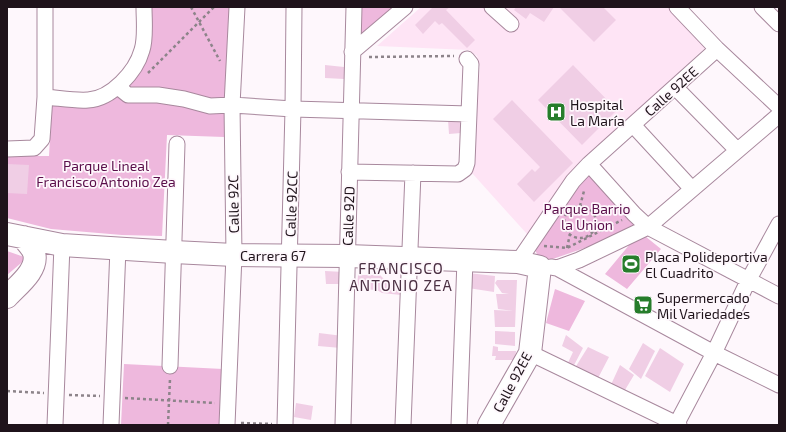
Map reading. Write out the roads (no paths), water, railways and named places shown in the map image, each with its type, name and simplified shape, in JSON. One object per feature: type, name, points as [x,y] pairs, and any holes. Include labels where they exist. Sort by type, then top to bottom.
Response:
[{"type":"street","points":[[7,149],[34,148],[42,139],[45,98],[45,7]]},
{"type":"street","points":[[45,98],[89,100],[104,95],[119,86],[132,70],[142,50],[144,7]]},
{"type":"street","name":"Calle 92C","points":[[227,423],[234,255],[232,105],[237,7]]},
{"type":"street","name":"Calle 92CC","points":[[285,425],[294,7]]},
{"type":"street","name":"Calle 92D","points":[[343,425],[354,7]]},
{"type":"street","points":[[352,54],[405,7]]},
{"type":"street","points":[[492,7],[511,24]]},
{"type":"street","points":[[677,7],[717,49],[779,107]]},
{"type":"street","points":[[762,7],[779,24]]},
{"type":"street","name":"Calle 92EE","points":[[518,262],[573,181],[589,164],[717,49]]},
{"type":"street","points":[[349,172],[458,174],[465,169],[467,163],[471,64],[467,59]]},
{"type":"street","points":[[121,86],[123,91],[128,95],[158,95],[184,99],[210,106],[232,105],[293,109],[469,114]]},
{"type":"street","points":[[675,87],[737,150]]},
{"type":"street","points":[[549,267],[579,260],[648,227],[779,115]]},
{"type":"street","points":[[633,125],[692,188]]},
{"type":"street","points":[[170,366],[177,144]]},
{"type":"street","points":[[589,164],[634,214],[648,227],[779,296]]},
{"type":"street","points":[[403,425],[413,173]]},
{"type":"street","points":[[530,353],[677,425],[714,353],[748,281],[779,224]]},
{"type":"street","points":[[7,297],[30,272],[35,259],[34,251],[15,236]]},
{"type":"street","name":"Carrera 67","points":[[15,236],[62,245],[174,252],[234,255],[347,256],[518,262],[549,267]]},
{"type":"street","points":[[55,425],[62,245]]},
{"type":"street","points":[[111,425],[118,248]]},
{"type":"street","points":[[459,425],[465,260]]},
{"type":"street","points":[[549,267],[779,385]]},
{"type":"street","name":"Calle 92EE","points":[[493,424],[530,353],[549,267]]},
{"type":"place","name":"Hospital La María","points":[[556,112]]},
{"type":"place","name":"Placa Polideportiva El Cuadrito","points":[[631,264]]},
{"type":"place","name":"Supermercado Mil Variedades","points":[[643,305]]},
{"type":"district","name":"FRANCISCO ANTONIO ZEA","points":[[401,276]]},
{"type":"park label","name":"Parque Lineal Francisco Antonio Zea","points":[[106,174]]},
{"type":"park label","name":"Parque Barrio la Union","points":[[587,216]]}]
